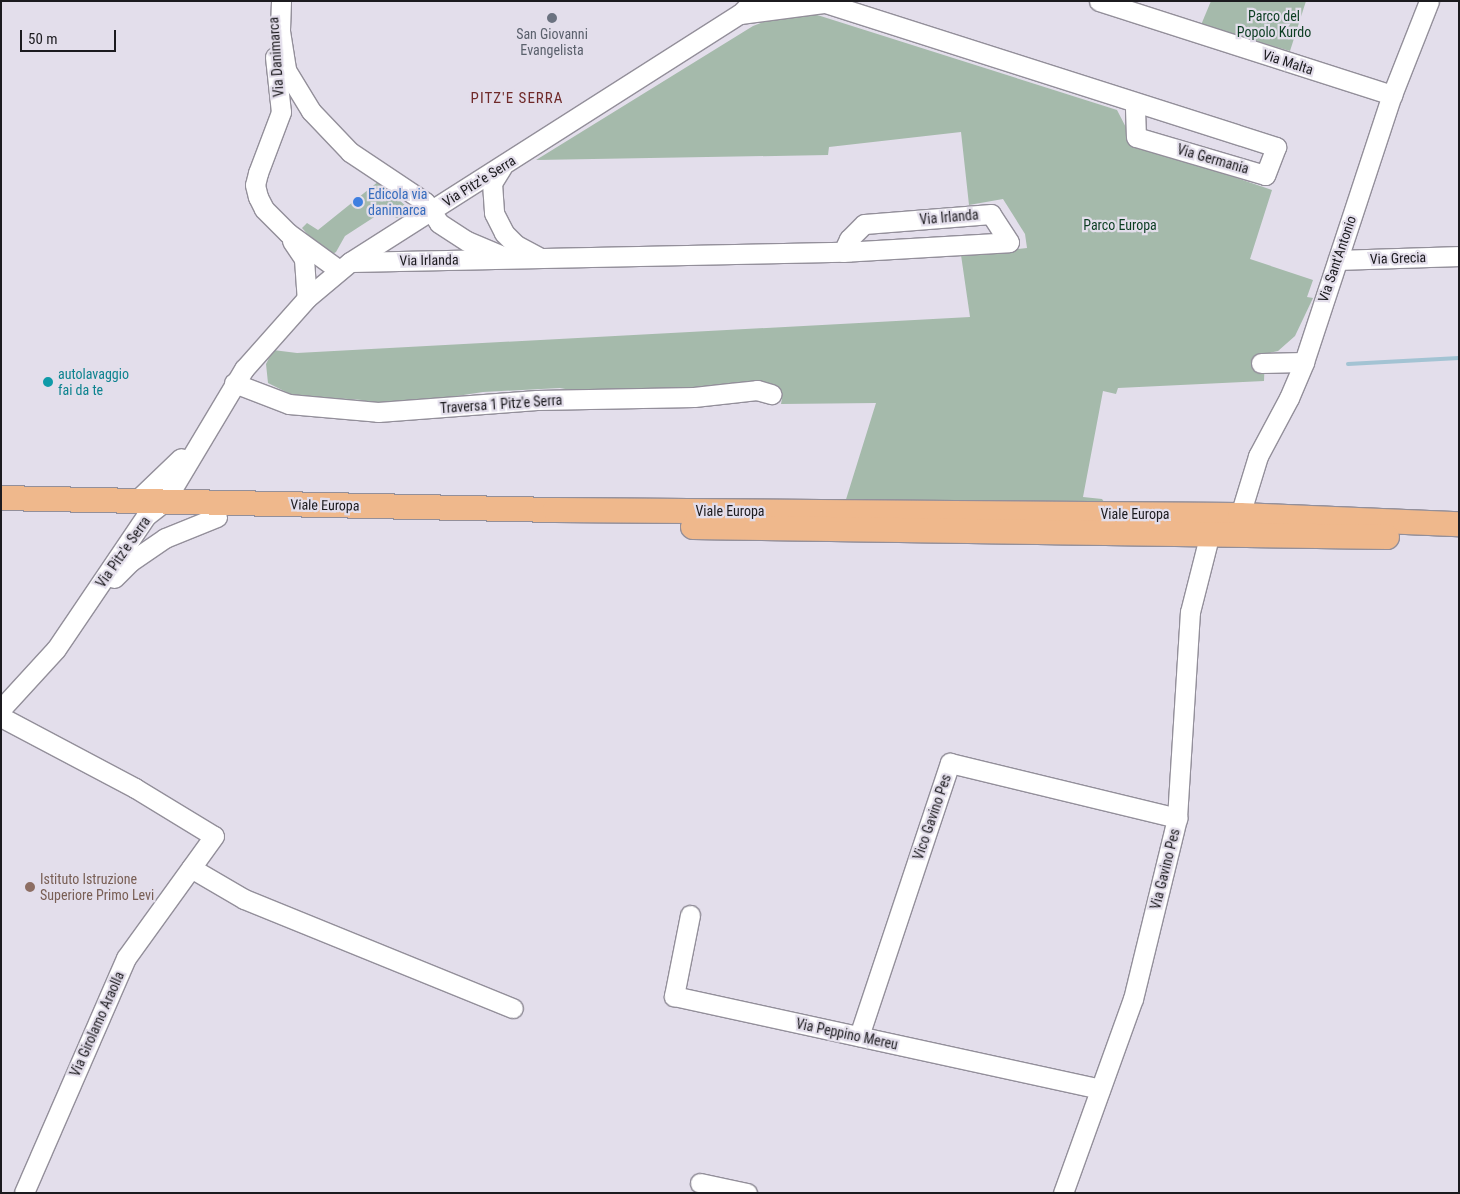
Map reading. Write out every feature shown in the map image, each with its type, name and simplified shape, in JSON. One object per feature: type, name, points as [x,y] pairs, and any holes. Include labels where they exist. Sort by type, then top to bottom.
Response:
[{"type":"main road","name":"Viale Europa","points":[[1,498],[141,508],[217,517],[1459,538]]},
{"type":"main road","name":"Viale Europa","points":[[1,514],[141,508],[165,501],[556,510],[1240,514],[1459,524]]},
{"type":"street","name":"Via Danimarca","points":[[272,1],[280,112],[255,185],[264,209],[288,234],[304,259],[307,298]]},
{"type":"street","name":"Via Danimarca","points":[[281,1],[280,31],[286,70],[305,102],[350,152],[425,202],[432,211]]},
{"type":"street","name":"Via Malta","points":[[1099,1],[1392,95]]},
{"type":"street","name":"Via Sant'Antonio","points":[[1240,514],[1258,456],[1289,398],[1304,362],[1392,95],[1429,1]]},
{"type":"street","name":"Via Germania","points":[[746,8],[821,2],[1134,104],[1276,147],[1265,175],[1136,136],[1134,104]]},
{"type":"street","name":"Via Pitz'e Serra","points":[[165,501],[234,382],[307,298],[345,266],[502,167],[746,8]]},
{"type":"street","name":"Via Danimarca","points":[[280,112],[305,102]]},
{"type":"street","name":"Via Irlanda","points":[[502,167],[492,183],[494,213],[504,233],[516,245],[540,258]]},
{"type":"street","points":[[403,188],[409,203],[410,224]]},
{"type":"street","name":"Via Irlanda","points":[[432,211],[440,223],[467,241],[508,259]]},
{"type":"street","name":"Via Irlanda","points":[[345,266],[540,258],[843,252],[1009,242],[991,214],[864,224],[849,239],[843,252]]},
{"type":"street","name":"Via Danimarca","points":[[288,234],[345,266]]},
{"type":"street","name":"Via Grecia","points":[[1338,260],[1459,256]]},
{"type":"street","points":[[1261,363],[1304,362]]},
{"type":"street","name":"Traversa 1 Pitz'e Serra","points":[[234,382],[290,404],[378,412],[537,400],[694,397],[757,390],[771,394]]},
{"type":"street","name":"Via Pitz'e Serra","points":[[1,709],[56,649],[80,616],[141,508],[200,440]]},
{"type":"street","name":"Via Pitz'e Serra","points":[[80,616],[130,562],[165,538],[217,517]]},
{"type":"street","name":"Via Gavino Pes","points":[[1063,1193],[1133,999],[1177,818],[1190,612],[1210,533]]},
{"type":"street","name":"Via Girolamo Araolla","points":[[1,718],[134,788],[214,836],[126,958],[24,1193]]},
{"type":"street","name":"Vico Gavino Pes","points":[[858,1036],[950,763],[1177,818]]},
{"type":"street","points":[[191,868],[244,899],[513,1008]]},
{"type":"street","name":"Via Peppino Mereu","points":[[690,915],[674,996],[1100,1090]]},
{"type":"street","points":[[700,1183],[747,1193]]},
{"type":"green space","name":"Parco del Popolo Kurdo","points":[[1211,1],[1306,1],[1290,51],[1201,25]]},
{"type":"green space","name":"Parco Europa","points":[[811,13],[1117,110],[1134,143],[1272,190],[1250,259],[1313,280],[1307,297],[1313,298],[1295,336],[1278,351],[1265,354],[1264,381],[1118,388],[1116,394],[1103,391],[1083,497],[1102,499],[1109,509],[843,509],[876,403],[781,404],[782,398],[774,388],[581,392],[560,388],[483,392],[385,407],[362,400],[292,395],[268,383],[266,364],[273,350],[297,353],[970,317],[961,255],[1027,248],[1025,234],[1003,199],[969,205],[961,132],[829,147],[828,155],[536,160],[753,26],[771,19]]},
{"type":"green space","points":[[379,181],[411,211],[397,218],[382,212],[345,236],[336,252],[328,257],[302,228],[307,223],[318,230]]},
{"type":"waterway","points":[[1348,364],[1459,358]]},
{"type":"place","name":"San Giovanni Evangelista","points":[[552,18]]},
{"type":"place","name":"Edicola via danimarca","points":[[358,202]]},
{"type":"place","name":"autolavaggio fai da te","points":[[48,382]]},
{"type":"place","name":"Istituto Istruzione Superiore Primo Levi","points":[[30,887]]},
{"type":"district","name":"PITZ'E SERRA","points":[[517,99]]}]
